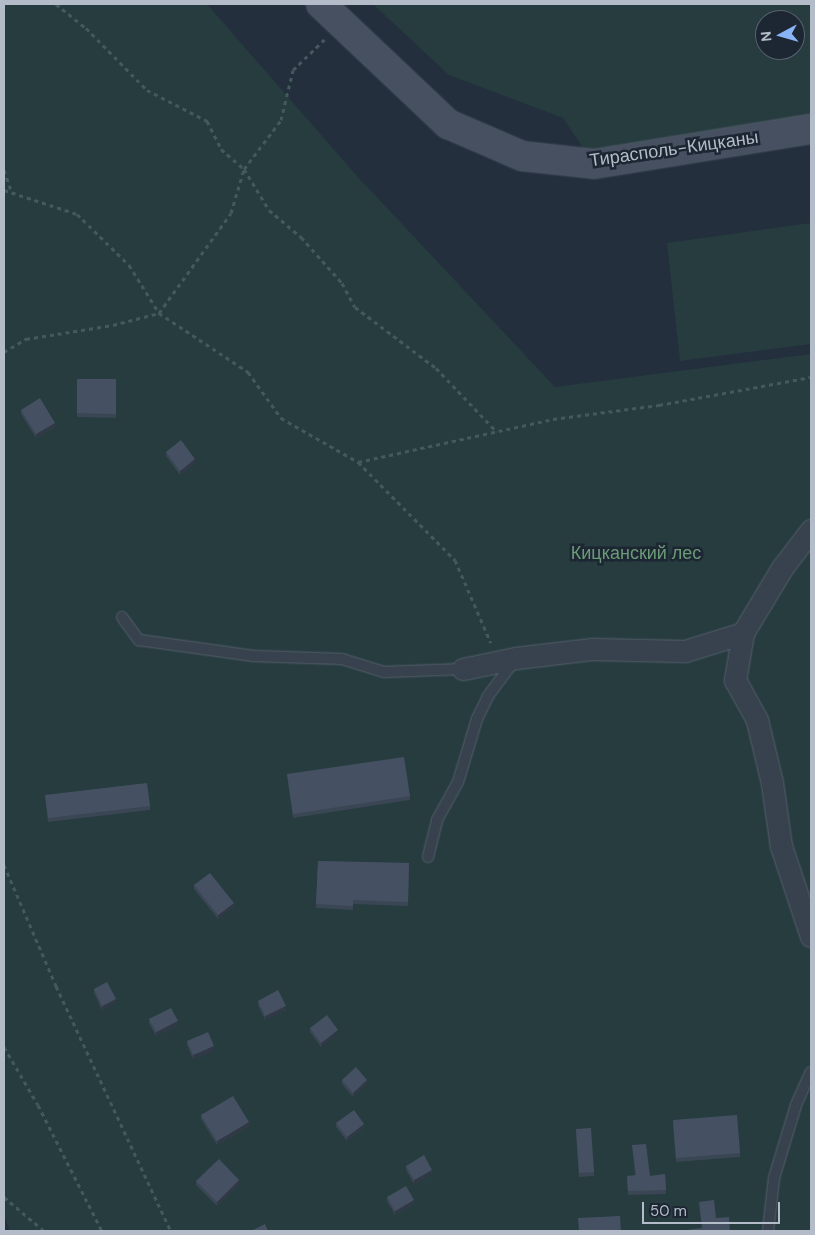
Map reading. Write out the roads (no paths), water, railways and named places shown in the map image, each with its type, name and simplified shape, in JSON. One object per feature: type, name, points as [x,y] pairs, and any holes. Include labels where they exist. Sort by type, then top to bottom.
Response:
[{"type":"street","name":"Тирасполь-Кицканы","points":[[321,4],[448,124],[522,156],[594,164],[811,129]]},
{"type":"street","points":[[811,530],[782,568],[743,633],[735,680],[757,720],[772,783],[781,846],[811,936]]},
{"type":"street","points":[[463,669],[516,658],[592,649],[685,651],[743,633]]},
{"type":"lane","points":[[122,617],[139,640],[254,656],[342,659],[384,672],[463,669]]},
{"type":"lane","points":[[428,857],[437,820],[458,782],[477,719],[488,696],[516,658]]},
{"type":"lane","points":[[768,1231],[774,1178],[796,1105],[811,1072]]},
{"type":"park label","name":"Кицканский лес","points":[[636,553]]}]
